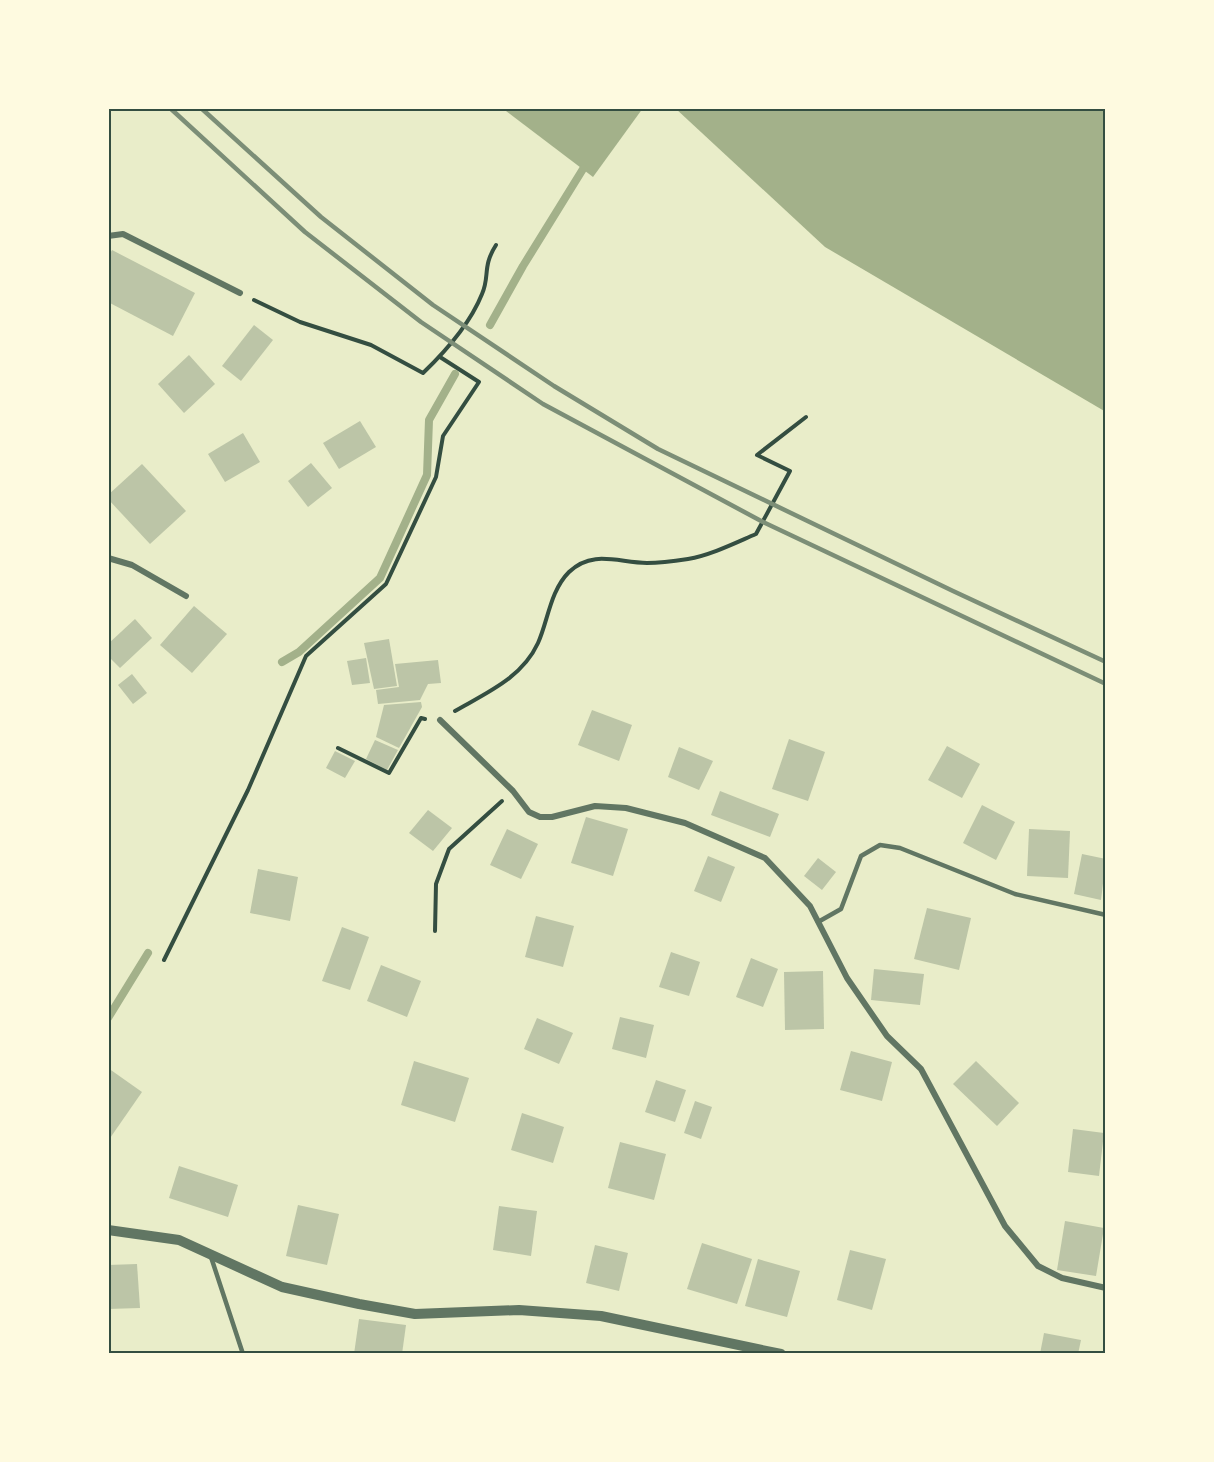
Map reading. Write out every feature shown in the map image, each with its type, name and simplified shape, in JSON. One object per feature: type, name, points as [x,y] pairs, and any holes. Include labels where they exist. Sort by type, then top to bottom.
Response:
[{"type":"street","points":[[108,236],[123,234],[240,293]]},
{"type":"street","points":[[108,558],[132,565],[186,596]]},
{"type":"street","points":[[440,720],[513,791],[529,812],[540,817],[552,817],[595,806],[626,808],[685,823],[765,858],[810,906],[853,988],[887,1036],[921,1069],[1005,1226],[1038,1266],[1062,1278],[1106,1288]]},
{"type":"street","points":[[108,1230],[179,1240],[282,1287],[359,1304],[415,1314],[519,1310],[601,1316],[780,1354]]},
{"type":"lane","points":[[818,922],[841,909],[861,856],[880,845],[900,848],[1015,894],[1106,915]]},
{"type":"lane","points":[[209,1252],[243,1354]]},
{"type":"path","points":[[240,293],[300,322],[371,345],[423,373],[440,357],[464,326],[483,293],[487,260],[496,245]]},
{"type":"path","points":[[164,960],[248,790],[306,656],[386,584],[436,477],[444,436],[478,382],[440,357]]},
{"type":"path","points":[[338,748],[389,773],[421,718],[440,720],[511,678],[526,662],[537,644],[553,597],[569,572],[594,558],[609,557],[645,563],[690,559],[756,534],[790,471],[757,455],[806,417]]},
{"type":"path","points":[[435,931],[436,884],[449,849],[513,791]]},
{"type":"shaded area","points":[[502,108],[643,108],[593,177]]},
{"type":"shaded area","points":[[675,108],[1106,108],[1106,412],[825,247]]},
{"type":"building","points":[[112,250],[195,293],[173,336],[108,302],[108,257]]},
{"type":"building","points":[[254,325],[273,340],[241,381],[222,366]]},
{"type":"building","points":[[189,355],[215,384],[184,413],[158,384]]},
{"type":"building","points":[[360,421],[376,447],[339,469],[323,443]]},
{"type":"building","points":[[243,433],[260,462],[225,482],[208,454]]},
{"type":"building","points":[[311,463],[332,488],[308,507],[288,481]]},
{"type":"building","points":[[142,464],[186,511],[150,544],[108,499],[108,495]]},
{"type":"building","points":[[194,606],[227,634],[192,673],[160,645]]},
{"type":"building","points":[[135,619],[152,638],[120,668],[108,656],[108,644]]},
{"type":"building","points":[[389,639],[397,686],[374,689],[364,643]]},
{"type":"building","points":[[366,658],[370,683],[352,685],[347,661]]},
{"type":"building","points":[[438,660],[441,683],[428,684],[420,700],[378,704],[376,690],[399,687],[395,664]]},
{"type":"building","points":[[132,674],[147,693],[133,704],[118,685]]},
{"type":"building","points":[[421,702],[422,707],[399,748],[376,737],[384,705]]},
{"type":"building","points":[[592,710],[632,725],[619,761],[578,745]]},
{"type":"building","points":[[789,739],[825,752],[808,801],[772,789]]},
{"type":"building","points":[[375,740],[398,750],[387,770],[366,759]]},
{"type":"building","points":[[947,746],[980,764],[962,798],[928,780]]},
{"type":"building","points":[[679,747],[713,761],[699,790],[668,777]]},
{"type":"building","points":[[335,751],[355,761],[345,778],[326,768]]},
{"type":"building","points":[[720,791],[779,814],[770,837],[711,815]]},
{"type":"building","points":[[982,805],[1015,822],[996,860],[963,843]]},
{"type":"building","points":[[428,810],[452,828],[433,851],[409,833]]},
{"type":"building","points":[[586,817],[628,829],[613,876],[571,863]]},
{"type":"building","points":[[507,829],[538,844],[521,879],[490,865]]},
{"type":"building","points":[[1029,829],[1070,831],[1068,878],[1027,876]]},
{"type":"building","points":[[1082,854],[1106,859],[1101,900],[1074,894]]},
{"type":"building","points":[[708,856],[735,867],[721,902],[694,891]]},
{"type":"building","points":[[818,858],[836,872],[822,890],[804,876]]},
{"type":"building","points":[[258,869],[298,877],[290,921],[250,913]]},
{"type":"building","points":[[927,908],[971,918],[959,970],[914,959]]},
{"type":"building","points":[[536,916],[574,926],[563,967],[525,957]]},
{"type":"building","points":[[342,927],[369,937],[350,990],[322,981]]},
{"type":"building","points":[[671,952],[700,962],[689,996],[659,987]]},
{"type":"building","points":[[751,958],[778,969],[763,1007],[736,997]]},
{"type":"building","points":[[381,965],[421,981],[407,1017],[367,1001]]},
{"type":"building","points":[[874,969],[924,974],[920,1005],[871,1000]]},
{"type":"building","points":[[823,971],[824,1029],[785,1030],[784,972]]},
{"type":"building","points":[[620,1017],[654,1025],[646,1058],[612,1049]]},
{"type":"building","points":[[537,1018],[573,1033],[559,1064],[524,1049]]},
{"type":"building","points":[[851,1051],[892,1062],[882,1101],[840,1090]]},
{"type":"building","points":[[414,1061],[469,1078],[455,1122],[401,1105]]},
{"type":"building","points":[[976,1061],[1019,1103],[997,1126],[953,1084]]},
{"type":"building","points":[[108,1068],[142,1092],[108,1141]]},
{"type":"building","points":[[656,1080],[686,1090],[675,1122],[645,1112]]},
{"type":"building","points":[[695,1101],[712,1107],[701,1139],[684,1133]]},
{"type":"building","points":[[522,1113],[564,1127],[553,1163],[511,1150]]},
{"type":"building","points":[[1073,1129],[1104,1133],[1099,1176],[1068,1172]]},
{"type":"building","points":[[620,1142],[666,1154],[654,1200],[608,1188]]},
{"type":"building","points":[[179,1166],[238,1185],[228,1217],[169,1198]]},
{"type":"building","points":[[298,1205],[339,1214],[327,1265],[286,1256]]},
{"type":"building","points":[[499,1206],[537,1211],[531,1256],[493,1250]]},
{"type":"building","points":[[1065,1221],[1104,1228],[1096,1276],[1057,1270]]},
{"type":"building","points":[[702,1243],[752,1259],[737,1304],[687,1289]]},
{"type":"building","points":[[595,1245],[628,1253],[619,1291],[586,1283]]},
{"type":"building","points":[[850,1250],[886,1259],[872,1310],[837,1300]]},
{"type":"building","points":[[758,1259],[800,1271],[787,1317],[745,1306]]},
{"type":"building","points":[[137,1264],[140,1308],[108,1309],[108,1265]]},
{"type":"building","points":[[359,1319],[406,1325],[402,1354],[354,1354]]},
{"type":"building","points":[[1044,1333],[1081,1340],[1078,1354],[1040,1354]]},
{"type":"waterway","points":[[490,325],[523,266],[583,169]]},
{"type":"waterway","points":[[282,662],[299,652],[380,578],[427,475],[429,420],[455,374]]},
{"type":"waterway","points":[[108,1018],[148,953]]},
{"type":"railway","points":[[170,108],[305,232],[421,322],[543,404],[763,522],[1106,684]]},
{"type":"railway","points":[[201,108],[321,217],[433,305],[554,386],[658,449],[1106,662]]}]
